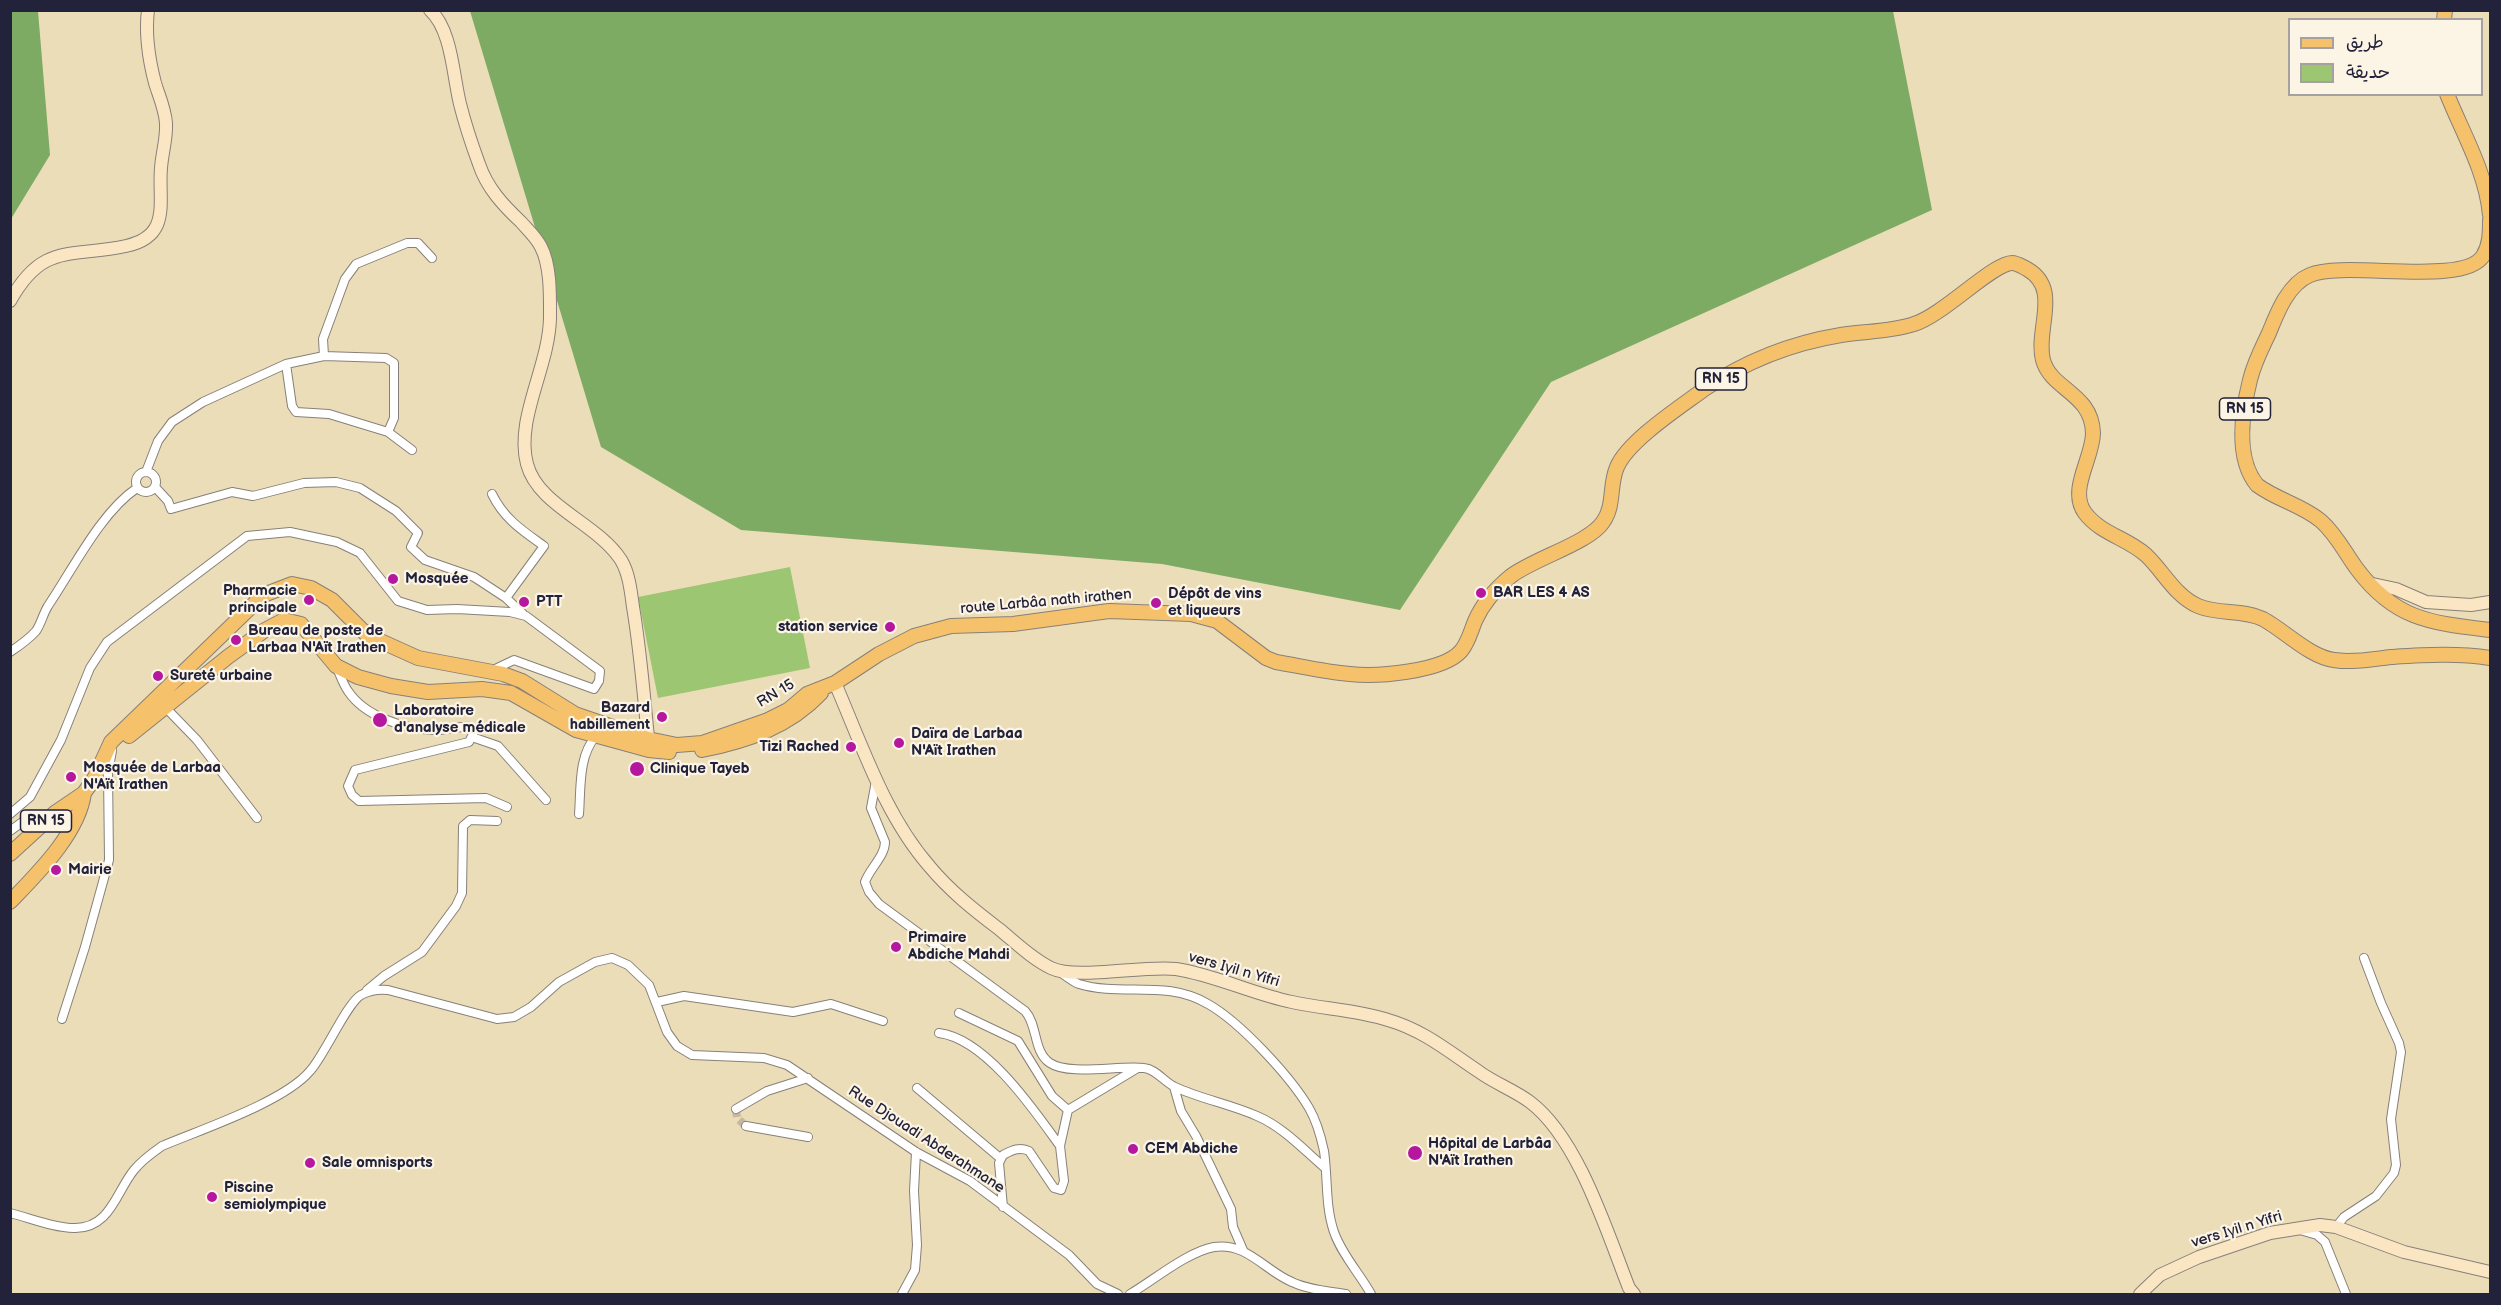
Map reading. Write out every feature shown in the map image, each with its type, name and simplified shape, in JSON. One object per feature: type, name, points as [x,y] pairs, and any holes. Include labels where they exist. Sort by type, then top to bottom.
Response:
[{"type":"main road","points":[[10,301],[21,281],[44,260],[89,250],[138,243],[151,234],[159,223],[162,210],[160,170],[166,122],[154,80],[149,48],[148,10]]},
{"type":"main road","points":[[430,10],[438,18],[445,33],[461,105],[484,177],[497,197],[535,237],[543,252],[550,318],[542,370],[527,418],[525,438],[527,464],[547,496],[585,523],[622,561],[629,584],[642,664],[649,745]]},
{"type":"main road","points":[[2448,96],[2479,165],[2489,200],[2490,215]]},
{"type":"main road","name":"RN 15","points":[[2490,220],[2490,240],[2483,255],[2470,266],[2457,270],[2438,271],[2319,272],[2298,282],[2276,317],[2250,379],[2243,443],[2250,476],[2264,490],[2322,522],[2337,538],[2368,583],[2384,600],[2421,618],[2443,624],[2490,630]]},
{"type":"main road","name":"route Larbâa nath irathen","points":[[831,685],[879,654],[914,636],[933,630],[951,626],[1013,624],[1109,611],[1141,611],[1204,617],[1217,621],[1266,658],[1276,662],[1341,673],[1378,674],[1426,668],[1443,663],[1460,652],[1483,606],[1509,578],[1537,560],[1595,532],[1604,521],[1611,505],[1613,481],[1623,457],[1643,436],[1702,392],[1739,369],[1775,352],[1839,336],[1922,322],[1937,314],[1990,274],[2006,264],[2013,263],[2030,271],[2043,283],[2046,305],[2041,341],[2043,359],[2047,370],[2078,398],[2090,419],[2093,432],[2091,446],[2079,492],[2083,511],[2107,533],[2137,548],[2147,556],[2180,594],[2204,609],[2249,613],[2263,619],[2317,656],[2328,660],[2344,661],[2443,654],[2490,658]]},
{"type":"main road","points":[[2368,583],[2396,589],[2426,602],[2471,605],[2490,603]]},
{"type":"main road","name":"RN 15","points":[[10,854],[56,812],[84,793],[107,756],[111,742],[246,612],[266,594],[292,584],[322,593],[367,635],[417,658],[493,670],[522,681],[575,714],[649,745]]},
{"type":"main road","name":"RN 15","points":[[107,756],[165,707],[265,630],[284,620],[301,624],[336,666],[358,677],[391,686],[428,692],[482,689],[511,693],[564,723],[596,736],[649,745],[702,743],[768,720],[788,710],[807,694],[831,685]]},
{"type":"main road","points":[[831,685],[896,818],[928,866],[963,901],[1042,963],[1060,972]]},
{"type":"main road","name":"RN 15","points":[[10,902],[41,870],[68,833],[82,810],[84,793]]},
{"type":"main road","name":"vers Iγil n Yifri","points":[[1060,972],[1096,972],[1134,968],[1176,969],[1290,1002],[1387,1019],[1442,1045],[1479,1072],[1530,1102],[1554,1126],[1569,1149],[1597,1205],[1629,1288],[1635,1294]]},
{"type":"main road","name":"vers Iγil n Yifri","points":[[2140,1294],[2160,1275],[2178,1265],[2255,1238],[2298,1227],[2320,1225],[2336,1227],[2403,1252],[2490,1272]]},
{"type":"street","points":[[324,356],[323,339],[345,279],[356,264],[407,243],[418,243],[432,258]]},
{"type":"street","points":[[137,488],[136,478],[146,472],[158,441],[172,422],[203,402],[286,364],[324,356],[386,358],[394,363],[394,418],[388,432]]},
{"type":"street","points":[[286,364],[292,406],[296,412],[329,414],[388,432],[412,450]]},
{"type":"street","points":[[146,472],[155,477],[155,487],[168,501],[171,509],[232,492],[253,496],[304,483],[336,482],[360,488],[396,511],[418,533],[411,547],[425,560],[474,577],[506,598],[526,616],[600,671],[599,681],[594,689],[514,660],[493,670]]},
{"type":"street","points":[[137,488],[146,493],[155,487]]},
{"type":"street","points":[[10,652],[37,630],[46,610],[72,570],[80,553],[124,496],[137,488]]},
{"type":"street","points":[[492,494],[500,510],[513,523],[544,546],[506,598]]},
{"type":"street","points":[[10,814],[30,797],[61,740],[90,668],[107,642],[247,536],[290,532],[337,542],[360,553],[398,601],[427,610],[489,610],[526,616]]},
{"type":"street","points":[[336,666],[348,691],[362,707],[403,726],[437,731],[461,726],[471,727],[474,732],[469,742],[361,767],[351,776],[348,786],[358,801],[486,798],[507,807]]},
{"type":"street","points":[[165,707],[196,740],[257,818]]},
{"type":"street","points":[[579,814],[587,746],[596,736]]},
{"type":"street","points":[[472,737],[498,746],[546,800]]},
{"type":"street","points":[[62,1019],[109,860],[107,756]]},
{"type":"street","points":[[877,778],[871,808],[885,842],[885,848],[869,870],[865,882],[869,892],[879,904],[1025,1011],[1031,1018],[1038,1045],[1047,1062],[1055,1066],[1076,1069],[1139,1068],[1152,1070],[1174,1087],[1256,1115],[1271,1123],[1325,1168]]},
{"type":"street","points":[[10,831],[26,820]]},
{"type":"street","points":[[10,1213],[71,1229],[84,1228],[101,1219],[117,1200],[133,1171],[148,1155],[162,1146],[289,1090],[310,1071],[359,996],[384,976],[422,952],[456,906],[462,893],[463,826],[470,820],[497,822]]},
{"type":"street","name":"Rue Djouadi Abderahmane","points":[[359,996],[376,989],[388,990],[497,1019],[514,1017],[531,1007],[559,982],[595,962],[612,958],[628,964],[648,985],[657,1002],[667,1032],[677,1046],[692,1055],[764,1058],[787,1065],[916,1152],[970,1181],[1069,1255],[1097,1284],[1118,1294]]},
{"type":"street","points":[[2336,1227],[2344,1217],[2376,1196],[2394,1173],[2396,1165],[2391,1119],[2401,1052],[2399,1042],[2364,958]]},
{"type":"street","points":[[1060,972],[1078,984],[1181,992],[1208,1004],[1245,1032],[1276,1066],[1309,1108],[1324,1150],[1327,1193],[1334,1232],[1371,1294]]},
{"type":"street","points":[[657,1002],[684,996],[793,1012],[831,1004],[883,1020]]},
{"type":"street","points":[[959,1013],[1018,1041],[1052,1096],[1068,1110]]},
{"type":"street","points":[[939,1033],[952,1035],[965,1042],[1010,1080],[1060,1146]]},
{"type":"street","points":[[1000,1158],[1006,1153],[1025,1148],[1054,1188],[1059,1191],[1064,1181],[1060,1146],[1068,1110],[1139,1068]]},
{"type":"street","points":[[736,1109],[768,1091],[808,1078]]},
{"type":"street","points":[[1174,1087],[1181,1111],[1196,1136],[1231,1209],[1233,1227],[1243,1250]]},
{"type":"street","points":[[917,1088],[1000,1158],[1003,1207]]},
{"type":"street","points":[[746,1126],[808,1137]]},
{"type":"street","points":[[902,1294],[915,1270],[916,1152]]},
{"type":"street","points":[[2298,1227],[2300,1230],[2317,1235],[2325,1242],[2346,1294]]},
{"type":"street","points":[[1130,1294],[1196,1253],[1214,1247],[1243,1250],[1290,1282],[1346,1294]]},
{"type":"green space","points":[[11,10],[38,11],[50,155],[11,219]]},
{"type":"green space","points":[[470,11],[1893,11],[1932,210],[1551,382],[1400,610],[1162,564],[741,530],[601,447]]},
{"type":"green space","points":[[790,567],[810,668],[658,698],[638,597]]},
{"type":"tunnel","points":[[736,1109],[737,1118],[746,1126]]},
{"type":"place","name":"Mosquée","points":[[393,579]]},
{"type":"place","name":"BAR LES 4 AS","points":[[1481,593]]},
{"type":"place","name":"Pharmacie principale","points":[[309,600]]},
{"type":"place","name":"PTT","points":[[524,602]]},
{"type":"place","name":"Dépôt de vins et liqueurs","points":[[1156,603]]},
{"type":"place","name":"station service","points":[[890,627]]},
{"type":"place","name":"Bureau de poste de Larbaa N'Aït Irathen","points":[[236,640]]},
{"type":"place","name":"Sureté urbaine","points":[[158,676]]},
{"type":"place","name":"Bazard habillement","points":[[662,717]]},
{"type":"place","name":"Laboratoire d'analyse médicale","points":[[380,720]]},
{"type":"place","name":"Daïra de Larbaa N'Aït Irathen","points":[[899,743]]},
{"type":"place","name":"Tizi Rached","points":[[851,747]]},
{"type":"place","name":"Clinique Tayeb","points":[[637,769]]},
{"type":"place","name":"Mosquée de Larbaa N'Aït Irathen","points":[[71,777]]},
{"type":"place","name":"Mairie","points":[[56,870]]},
{"type":"place","name":"Primaire Abdiche Mahdi","points":[[896,947]]},
{"type":"place","name":"CEM Abdiche","points":[[1133,1149]]},
{"type":"place","name":"Hôpital de Larbâa N'Aït Irathen","points":[[1415,1153]]},
{"type":"place","name":"Sale omnisports","points":[[310,1163]]},
{"type":"place","name":"Piscine semiolympique","points":[[212,1197]]}]
